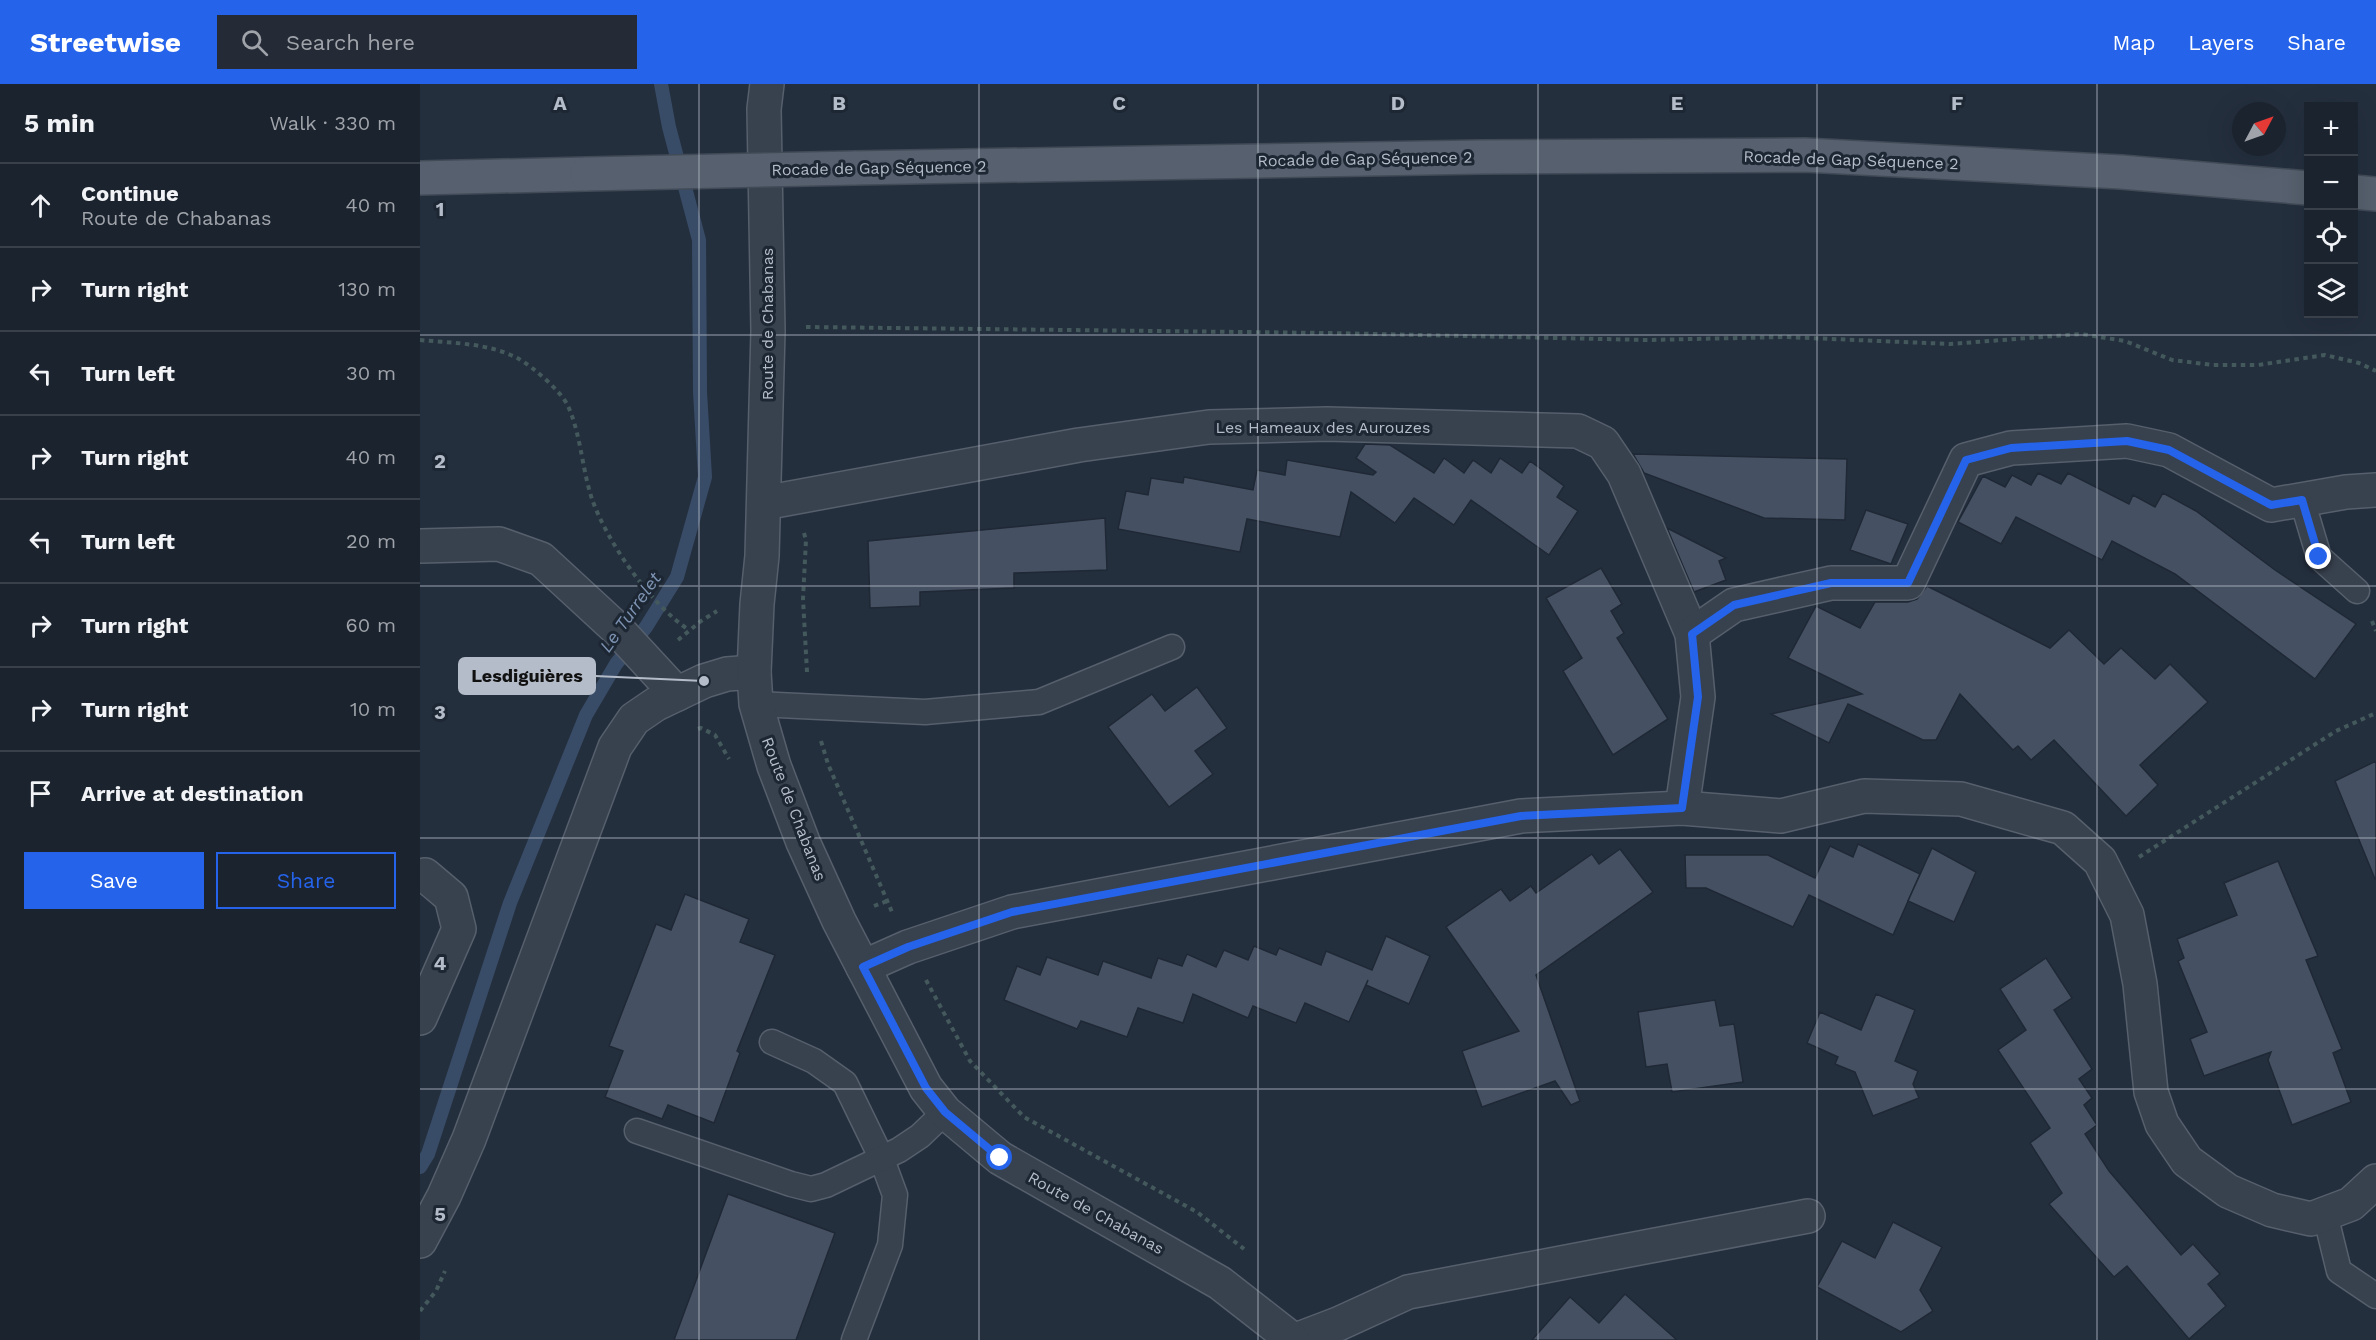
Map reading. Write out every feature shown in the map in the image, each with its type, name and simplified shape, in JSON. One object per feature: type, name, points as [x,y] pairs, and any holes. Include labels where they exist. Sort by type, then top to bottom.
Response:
[{"type":"main road","name":"Rocade de Gap Séquence 2","points":[[420,178],[1480,157],[1805,155],[2121,172],[2304,188]]},
{"type":"main road","points":[[2358,192],[2376,194]]},
{"type":"street","name":"Route de Chabanas","points":[[767,84],[764,109],[768,331],[764,503],[754,672],[756,704],[774,766],[802,842],[926,1088],[945,1112],[1000,1158],[1220,1283],[1294,1340]]},
{"type":"street","name":"Les Hameaux des Aurouzes","points":[[764,503],[1079,445],[1209,427],[1326,424],[1578,431],[1603,443],[1624,474],[1692,634],[1698,697],[1682,808]]},
{"type":"street","points":[[1692,634],[1734,605],[1831,583],[1908,583],[1966,460],[2011,448],[2127,441],[2169,450],[2271,505],[2346,492],[2376,490]]},
{"type":"street","points":[[420,546],[499,544],[541,559],[617,629],[677,694]]},
{"type":"street","points":[[420,1241],[444,1196],[469,1139],[615,747],[634,719],[677,694],[704,681],[727,675],[754,672]]},
{"type":"street","points":[[863,967],[908,947],[1012,912],[1521,816],[1682,808],[1781,816],[1864,795],[1961,800],[2063,828],[2100,861],[2127,915],[2140,984],[2151,1092],[2162,1124],[2187,1161],[2228,1191],[2272,1210],[2311,1219],[2351,1204],[2376,1181]]},
{"type":"street","points":[[420,876],[425,875],[451,897],[459,929],[420,1018]]},
{"type":"street","points":[[1294,1340],[1338,1324],[1408,1292],[1808,1216]]},
{"type":"lane","points":[[2302,500],[2319,557],[2357,591]]},
{"type":"lane","points":[[756,704],[925,712],[1039,702],[1172,647]]},
{"type":"lane","points":[[772,1041],[814,1061],[845,1083],[881,1157],[895,1195],[890,1245],[854,1340]]},
{"type":"lane","points":[[637,1131],[811,1189],[826,1185],[899,1150],[920,1136],[945,1112]]},
{"type":"lane","points":[[2325,1214],[2339,1271],[2376,1296]]},
{"type":"path","points":[[796,326],[1647,340],[1785,337],[1950,344],[2081,334],[2125,341],[2172,360],[2213,365],[2258,365],[2325,356],[2359,363],[2376,371]]},
{"type":"path","points":[[420,340],[478,346],[518,358],[540,374],[567,404],[592,499],[606,532],[646,589],[672,619],[689,630]]},
{"type":"path","points":[[803,599],[806,666],[813,706],[828,764],[908,947],[970,1061],[1024,1117],[1197,1212],[1244,1249]]},
{"type":"path","points":[[2108,877],[2336,731],[2376,713]]},
{"type":"building","points":[[1365,444],[1390,445],[1434,473],[1444,458],[1464,473],[1473,460],[1491,473],[1500,458],[1522,473],[1530,461],[1564,486],[1557,497],[1578,511],[1549,555],[1471,500],[1454,525],[1414,498],[1395,523],[1351,492],[1340,537],[1247,519],[1240,552],[1118,529],[1126,491],[1148,495],[1151,478],[1183,483],[1184,477],[1253,490],[1257,470],[1285,475],[1287,460],[1373,475],[1376,472],[1356,458]]},
{"type":"building","points":[[1633,454],[1847,459],[1845,520],[1764,518],[1644,473]]},
{"type":"building","points":[[2038,473],[2061,484],[2068,473],[2129,504],[2133,495],[2155,507],[2163,493],[2196,511],[2275,570],[2356,624],[2315,679],[2175,574],[2112,541],[2102,560],[2016,517],[2001,544],[1958,522],[1983,476],[2005,487],[2012,475],[2031,485]]},
{"type":"building","points":[[1866,510],[1908,524],[1891,564],[1850,550]]},
{"type":"building","points":[[1105,518],[1107,570],[1014,573],[1014,588],[920,592],[920,606],[870,608],[868,541]]},
{"type":"building","points":[[1667,528],[1726,558],[1719,561],[1726,580],[1694,592]]},
{"type":"building","points":[[1601,568],[1622,604],[1611,611],[1624,633],[1617,638],[1668,719],[1613,755],[1563,671],[1582,658],[1546,598]]},
{"type":"building","points":[[1927,586],[2050,648],[2069,630],[2104,664],[2121,648],[2155,679],[2170,664],[2208,702],[2140,765],[2158,785],[2126,816],[2054,740],[2031,760],[2018,746],[2013,750],[1960,694],[1936,740],[1923,740],[1848,704],[1829,743],[1771,714],[1862,694],[1788,658],[1816,606],[1860,628],[1875,602],[1908,602],[1917,599]]},
{"type":"building","points":[[1197,687],[1227,728],[1195,751],[1213,774],[1169,807],[1108,727],[1152,694],[1165,711]]},
{"type":"building","points":[[2376,761],[2376,879],[2375,879],[2335,781]]},
{"type":"building","points":[[1858,844],[1920,874],[1893,935],[1809,895],[1793,927],[1706,888],[1686,888],[1685,855],[1768,855],[1815,878],[1830,846],[1853,857]]},
{"type":"building","points":[[1932,848],[1976,872],[1954,922],[1908,901]]},
{"type":"building","points":[[1620,849],[1653,892],[1536,975],[1580,1101],[1571,1105],[1555,1081],[1482,1107],[1462,1051],[1519,1031],[1446,927],[1501,889],[1510,901],[1531,886],[1536,893],[1592,854],[1599,864]]},
{"type":"building","points":[[2278,861],[2318,956],[2306,960],[2342,1049],[2333,1053],[2351,1102],[2292,1125],[2268,1060],[2271,1052],[2204,1076],[2190,1039],[2207,1032],[2178,961],[2184,958],[2177,939],[2237,915],[2224,883]]},
{"type":"building","points":[[685,894],[749,919],[740,942],[775,955],[737,1051],[740,1053],[714,1123],[668,1105],[662,1119],[605,1097],[623,1051],[609,1046],[656,924],[671,930]]},
{"type":"building","points":[[1386,936],[1430,956],[1409,1004],[1366,985],[1368,980],[1349,1022],[1305,1003],[1296,1023],[1253,1006],[1248,1018],[1193,994],[1183,1023],[1138,1008],[1127,1037],[1081,1021],[1077,1029],[1004,1000],[1017,966],[1040,975],[1047,957],[1098,975],[1103,961],[1151,978],[1158,958],[1182,966],[1187,954],[1216,967],[1224,950],[1248,960],[1254,946],[1276,955],[1279,948],[1321,965],[1326,951],[1372,970]]},
{"type":"building","points":[[2046,958],[2072,998],[2054,1010],[2092,1069],[2079,1079],[2092,1098],[2084,1105],[2097,1125],[2085,1134],[2109,1171],[2181,1255],[2193,1244],[2220,1274],[2208,1284],[2226,1306],[2189,1339],[2127,1266],[2114,1277],[2049,1204],[2062,1193],[2030,1143],[2050,1128],[1998,1050],[2026,1030],[2000,989]]},
{"type":"building","points":[[1876,994],[1915,1010],[1895,1061],[1918,1071],[1913,1084],[1919,1098],[1873,1116],[1855,1072],[1835,1064],[1838,1057],[1807,1043],[1820,1012],[1861,1030]]},
{"type":"building","points":[[1715,1000],[1720,1026],[1734,1024],[1743,1082],[1672,1092],[1667,1064],[1646,1067],[1638,1012]]},
{"type":"building","points":[[728,1194],[835,1233],[796,1340],[674,1340]]},
{"type":"building","points":[[1893,1222],[1942,1247],[1920,1290],[1933,1311],[1901,1332],[1817,1287],[1842,1241],[1875,1258]]},
{"type":"building","points":[[1625,1294],[1677,1340],[1532,1340],[1570,1297],[1599,1323]]},
{"type":"waterway","name":"Le Turrelet","points":[[420,1167],[428,1154],[510,903],[586,715],[616,664],[646,627],[677,577],[705,477],[700,392],[699,240],[669,127],[661,84]]},
{"type":"place","name":"Lesdiguières","points":[[704,681]]},
{"type":"route","points":[[1000,1158],[945,1112],[926,1088],[863,967],[908,947],[1012,912],[1521,816],[1682,808],[1698,697],[1692,634],[1734,605],[1831,583],[1908,583],[1966,460],[2011,448],[2127,441],[2169,450],[2271,505],[2302,500],[2319,557]]}]
